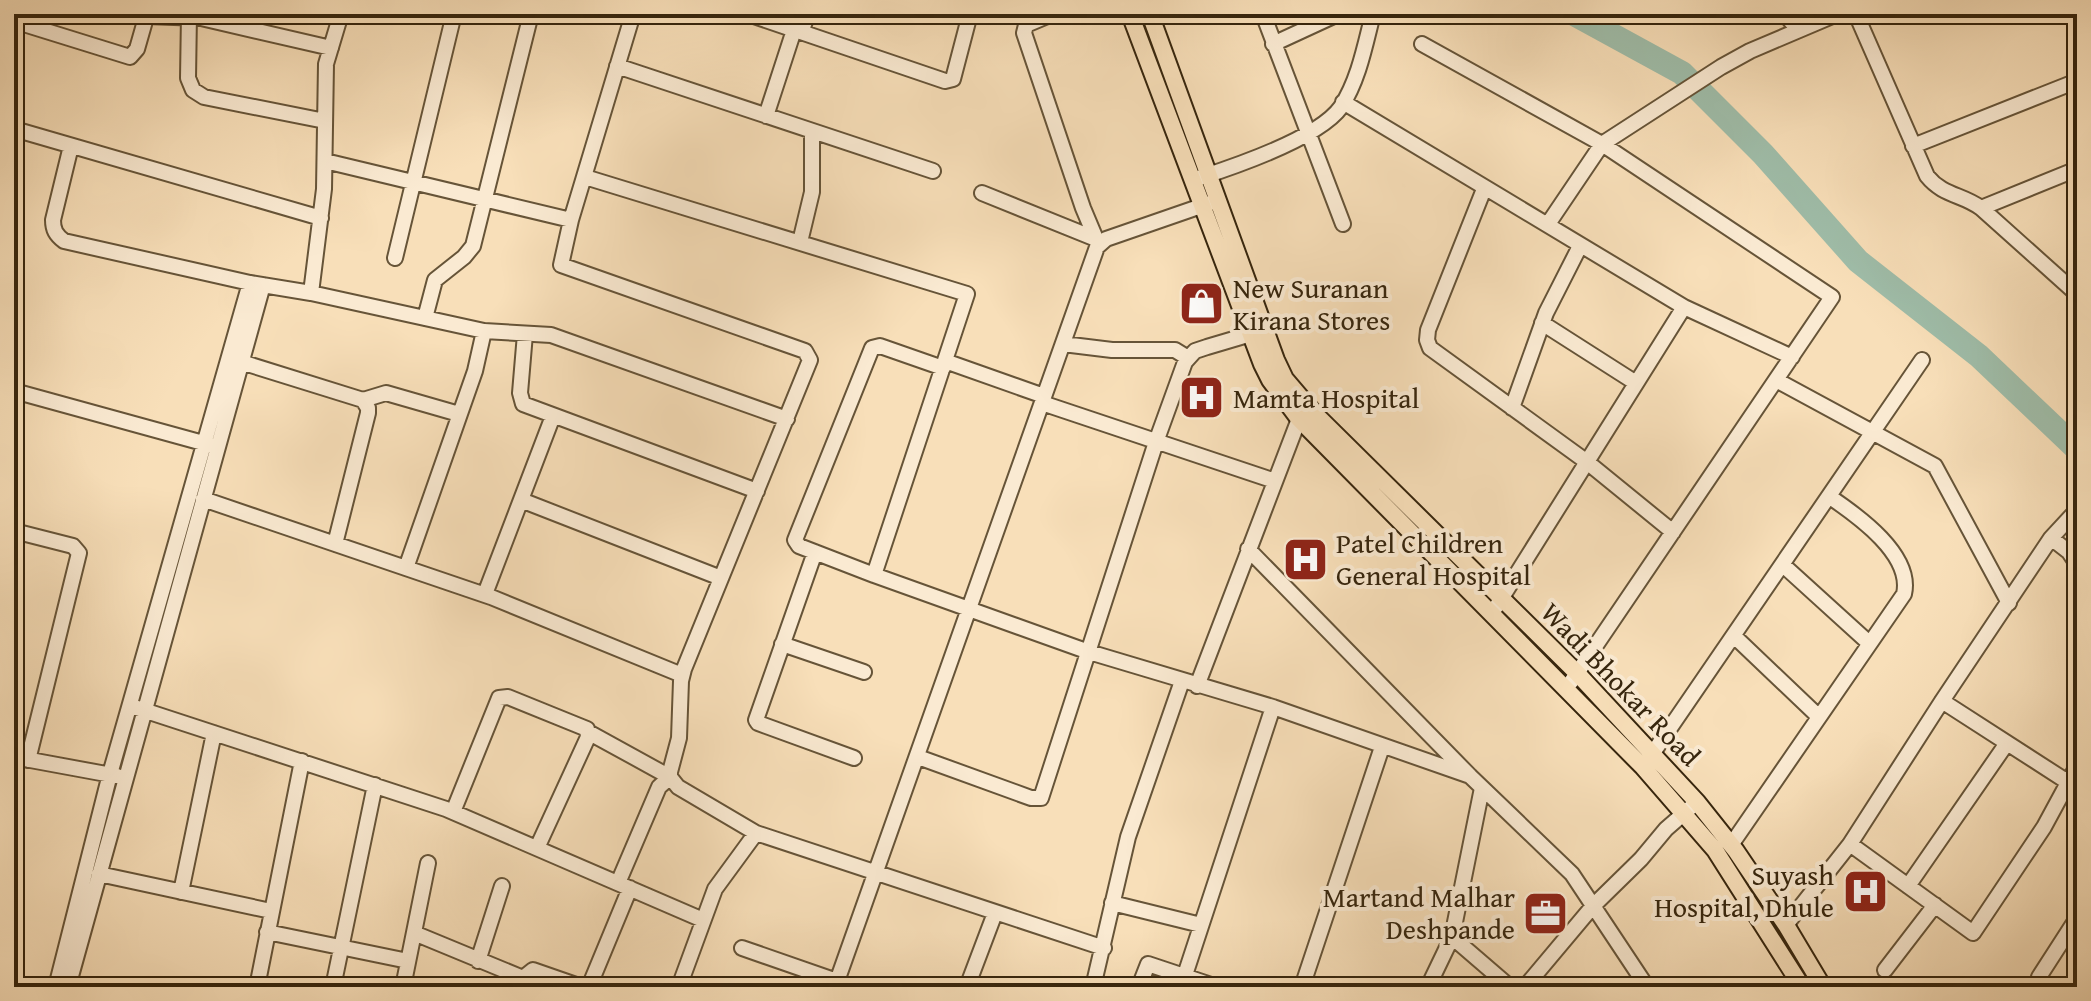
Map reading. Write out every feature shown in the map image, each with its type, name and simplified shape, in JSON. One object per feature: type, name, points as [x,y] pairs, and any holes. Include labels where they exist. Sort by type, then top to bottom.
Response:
[{"type":"main road","name":"Wadi Bhokar Road","points":[[1130,14],[1201,205],[1258,332],[1285,379],[1302,401],[1653,752],[1691,807],[1802,987]]},
{"type":"main road","name":"Wadi Bhokar Road","points":[[1150,14],[1218,201],[1270,380],[1299,419],[1491,614],[1643,767],[1731,845],[1786,925],[1823,987]]},
{"type":"street","points":[[16,14],[14,22],[130,57],[137,49],[147,15],[189,16],[331,48]]},
{"type":"street","points":[[311,293],[325,161],[326,64],[341,14]]},
{"type":"street","points":[[395,258],[454,14]]},
{"type":"street","points":[[425,318],[435,280],[473,246],[531,14]]},
{"type":"street","points":[[589,987],[659,787],[670,777],[679,738],[682,675],[810,360],[805,351],[565,268],[560,261],[633,14]]},
{"type":"street","points":[[748,14],[950,81],[970,14]]},
{"type":"street","points":[[766,116],[798,31],[808,14]]},
{"type":"street","points":[[742,948],[836,984],[1098,241],[1083,208],[1024,33],[1026,25],[1052,14]]},
{"type":"street","points":[[1263,14],[1343,224]]},
{"type":"street","points":[[1273,44],[1338,14]]},
{"type":"street","points":[[1191,180],[1308,135],[1339,110],[1358,73],[1373,14]]},
{"type":"street","points":[[1785,14],[1798,30]]},
{"type":"street","points":[[1548,224],[1602,144],[1721,67],[1837,14]]},
{"type":"street","points":[[1856,14],[1921,165],[1934,184],[1943,192],[1966,199],[1981,208],[2077,294]]},
{"type":"street","points":[[189,16],[188,78],[198,94],[325,121]]},
{"type":"street","points":[[1422,44],[1602,144],[1832,297],[1566,689]]},
{"type":"street","points":[[617,66],[933,171]]},
{"type":"street","points":[[1913,146],[2077,81]]},
{"type":"street","points":[[1343,102],[1684,307],[1792,357]]},
{"type":"street","points":[[14,129],[321,218]]},
{"type":"street","points":[[800,242],[812,192],[812,131]]},
{"type":"street","points":[[71,146],[53,220],[53,228],[64,241],[484,331],[551,335],[787,419]]},
{"type":"street","points":[[325,161],[571,220]]},
{"type":"street","points":[[1981,208],[2077,169]]},
{"type":"street","points":[[585,177],[967,294],[874,575]]},
{"type":"street","points":[[1484,189],[1428,330],[1430,348],[1587,462],[1673,532]]},
{"type":"street","points":[[982,193],[1098,241],[1218,201]]},
{"type":"street","points":[[1512,408],[1542,323],[1580,246]]},
{"type":"street","points":[[137,708],[203,499],[212,445],[241,362],[256,284]]},
{"type":"street","points":[[62,987],[117,776],[256,284]]},
{"type":"street","points":[[1491,614],[1684,307]]},
{"type":"street","points":[[1542,323],[1636,383]]},
{"type":"street","points":[[406,568],[475,371],[484,331]]},
{"type":"street","points":[[918,757],[1031,798],[1041,798],[1156,442],[1188,358],[1207,347],[1258,332]]},
{"type":"street","points":[[525,334],[520,399],[527,406],[757,491]]},
{"type":"street","points":[[1063,344],[1122,351],[1175,350],[1188,358]]},
{"type":"street","points":[[1275,481],[1156,442],[944,365],[880,346],[872,348],[795,540],[799,546],[874,575],[1089,652],[1273,707],[1470,776]]},
{"type":"street","points":[[1643,767],[1922,360]]},
{"type":"street","points":[[241,362],[363,400],[389,394],[459,414]]},
{"type":"street","points":[[1776,380],[1935,466],[2009,603]]},
{"type":"street","points":[[15,396],[212,445]]},
{"type":"street","points":[[335,544],[368,413],[363,400]]},
{"type":"street","points":[[485,594],[553,416]]},
{"type":"street","points":[[1197,686],[1299,419]]},
{"type":"street","points":[[1731,845],[1904,594],[1905,577],[1882,538],[1870,525],[1830,497]]},
{"type":"street","points":[[203,499],[485,594],[682,675]]},
{"type":"street","points":[[521,500],[721,578]]},
{"type":"street","points":[[1786,925],[1850,844],[2051,538],[2077,510]]},
{"type":"street","points":[[14,531],[73,546],[79,553],[21,758],[117,776]]},
{"type":"street","points":[[2051,538],[2069,552],[2077,564]]},
{"type":"street","points":[[1248,549],[1470,776],[1572,874],[1647,987]]},
{"type":"street","points":[[815,552],[756,720],[854,758]]},
{"type":"street","points":[[1783,565],[1869,643]]},
{"type":"street","points":[[1734,636],[1818,716]]},
{"type":"street","points":[[782,644],[864,672]]},
{"type":"street","points":[[1093,987],[1128,837],[1182,681]]},
{"type":"street","points":[[453,812],[499,698],[508,697],[587,729],[670,777],[678,787],[756,833],[1104,948]]},
{"type":"street","points":[[1942,701],[2073,785]]},
{"type":"street","points":[[1185,975],[1273,707]]},
{"type":"street","points":[[137,708],[453,812],[703,920]]},
{"type":"street","points":[[537,848],[588,732]]},
{"type":"street","points":[[181,892],[214,733]]},
{"type":"street","points":[[1908,886],[2007,743]]},
{"type":"street","points":[[1302,987],[1382,747]]},
{"type":"street","points":[[257,987],[302,761]]},
{"type":"street","points":[[1850,844],[1973,933],[2073,785],[2077,766]]},
{"type":"street","points":[[62,987],[99,874],[117,776]]},
{"type":"street","points":[[333,987],[375,785]]},
{"type":"street","points":[[1428,987],[1452,937],[1482,788]]},
{"type":"street","points":[[1525,987],[1593,906],[1691,807]]},
{"type":"street","points":[[679,987],[715,889],[756,833]]},
{"type":"street","points":[[403,987],[428,863]]},
{"type":"street","points":[[99,874],[271,911]]},
{"type":"street","points":[[478,961],[502,886]]},
{"type":"street","points":[[1112,903],[1201,925]]},
{"type":"street","points":[[1885,970],[1935,905]]},
{"type":"street","points":[[967,987],[995,913]]},
{"type":"street","points":[[2039,987],[2039,977],[2077,918]]},
{"type":"street","points":[[267,932],[408,961]]},
{"type":"street","points":[[414,933],[524,979],[533,970],[582,987]]},
{"type":"street","points":[[1452,937],[1510,987]]},
{"type":"street","points":[[1139,987],[1148,964],[1217,987]]},
{"type":"waterway","points":[[1574,14],[1682,73],[1763,154],[1858,261],[1979,356],[2077,449]]},
{"type":"place","name":"New Suranan Kirana Stores","points":[[1202,304]]},
{"type":"place","name":"Mamta Hospital","points":[[1202,398]]},
{"type":"place","name":"Patel Children General Hospital","points":[[1305,559]]},
{"type":"place","name":"Suyash Hospital, Dhule","points":[[1865,891]]},
{"type":"place","name":"Martand Malhar Deshpande","points":[[1546,913]]}]
